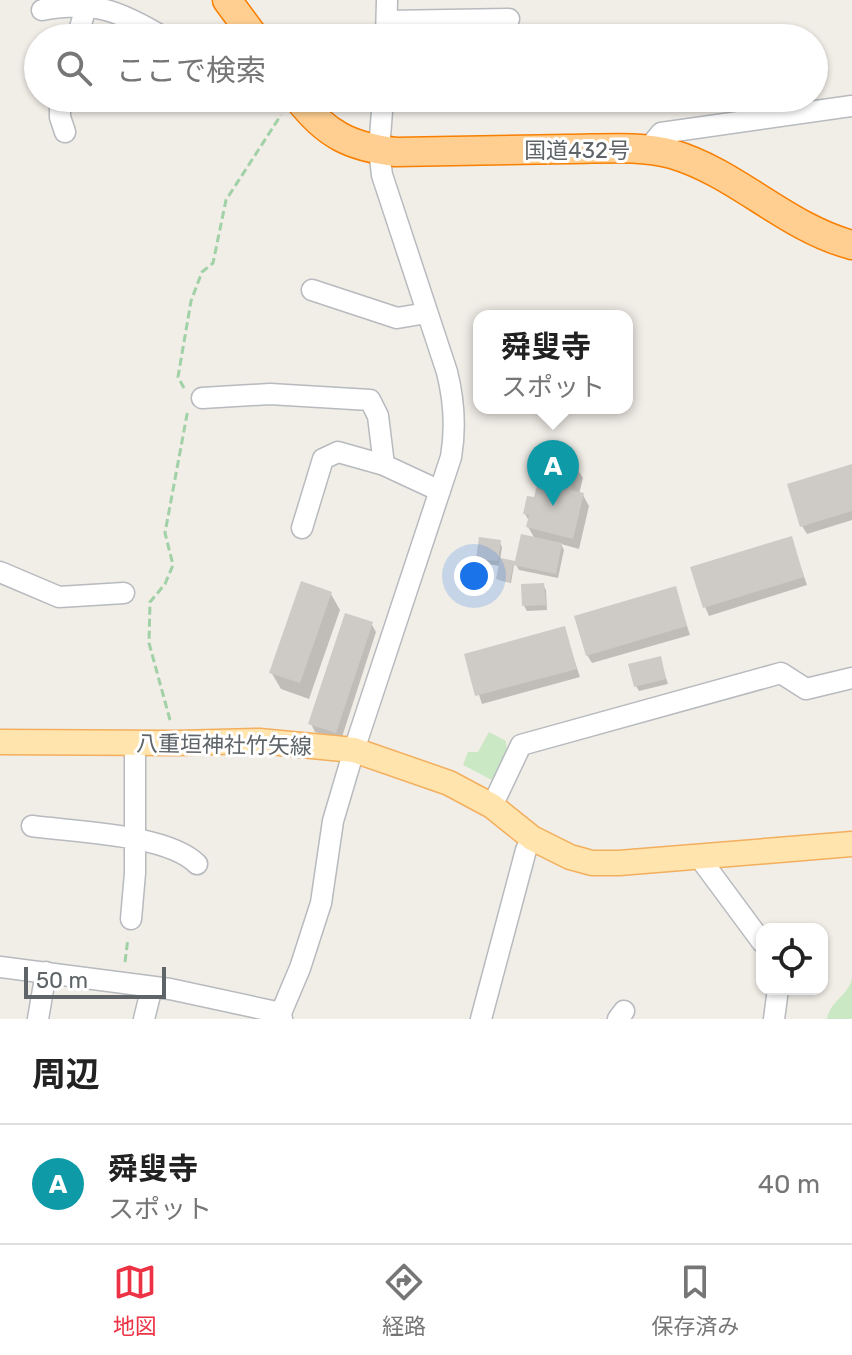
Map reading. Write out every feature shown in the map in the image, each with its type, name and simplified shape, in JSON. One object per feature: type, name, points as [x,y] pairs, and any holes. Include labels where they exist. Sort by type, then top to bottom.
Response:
[{"type":"highway","points":[[227,0],[245,24]]},
{"type":"highway","name":"国道432号","points":[[308,112],[331,133],[354,145],[396,152],[647,150],[670,154],[694,162],[744,189],[789,219],[852,245]]},
{"type":"main road","name":"八重垣神社竹矢線","points":[[0,742],[259,741],[354,750],[449,783],[492,806],[532,838],[570,857],[592,863],[852,844]]},
{"type":"street","points":[[387,0],[387,24]]},
{"type":"street","points":[[42,10],[62,6],[114,10],[140,24]]},
{"type":"street","points":[[81,24],[86,7]]},
{"type":"street","points":[[454,24],[509,19]]},
{"type":"street","points":[[828,109],[852,106]]},
{"type":"street","points":[[60,112],[65,132]]},
{"type":"street","points":[[0,967],[225,999],[282,1016],[321,903],[333,821],[354,750],[454,440],[454,400],[447,372],[382,175],[379,150],[382,112]]},
{"type":"street","points":[[647,150],[661,133],[810,112]]},
{"type":"street","points":[[312,290],[397,318],[427,313]]},
{"type":"street","points":[[202,398],[270,394],[370,400],[378,416],[384,465]]},
{"type":"street","points":[[302,528],[323,459],[338,452],[384,465],[440,491]]},
{"type":"street","points":[[0,572],[59,597],[124,593]]},
{"type":"street","points":[[492,806],[521,745],[781,673],[806,689],[852,678]]},
{"type":"street","points":[[131,919],[135,743]]},
{"type":"street","points":[[32,826],[135,839],[177,852],[197,864]]},
{"type":"street","points":[[481,1019],[532,838]]},
{"type":"street","points":[[699,857],[756,934]]},
{"type":"street","points":[[38,1019],[46,972]]},
{"type":"street","points":[[144,1019],[152,987]]},
{"type":"street","points":[[774,1019],[777,995]]},
{"type":"path","points":[[122,982],[131,919]]},
{"type":"green space","points":[[489,732],[506,741],[507,755],[494,781],[463,765],[468,752],[478,752]]},
{"type":"green space","points":[[852,978],[852,1019],[827,1019],[832,1007]]},
{"type":"building","points":[[550,458],[578,465],[571,490],[584,493],[573,539],[526,527],[529,515],[523,514],[527,496],[534,497],[537,485],[543,486]]},
{"type":"building","points":[[852,464],[852,511],[800,527],[787,484]]},
{"type":"building","points":[[521,534],[562,543],[556,574],[513,565],[510,582],[496,579],[500,558],[515,561]]},
{"type":"building","points":[[792,536],[804,577],[703,608],[690,567]]},
{"type":"building","points":[[479,537],[501,540],[498,561],[476,559]]},
{"type":"building","points":[[301,581],[332,592],[300,683],[269,673]]},
{"type":"building","points":[[544,583],[546,605],[522,606],[521,584]]},
{"type":"building","points":[[676,586],[687,626],[586,656],[574,616]]},
{"type":"building","points":[[345,613],[373,622],[336,733],[308,724]]},
{"type":"building","points":[[565,626],[577,669],[475,696],[464,654]]},
{"type":"building","points":[[661,656],[666,679],[634,687],[628,664]]},
{"type":"place","name":"舜叟寺","points":[[553,506]]}]
